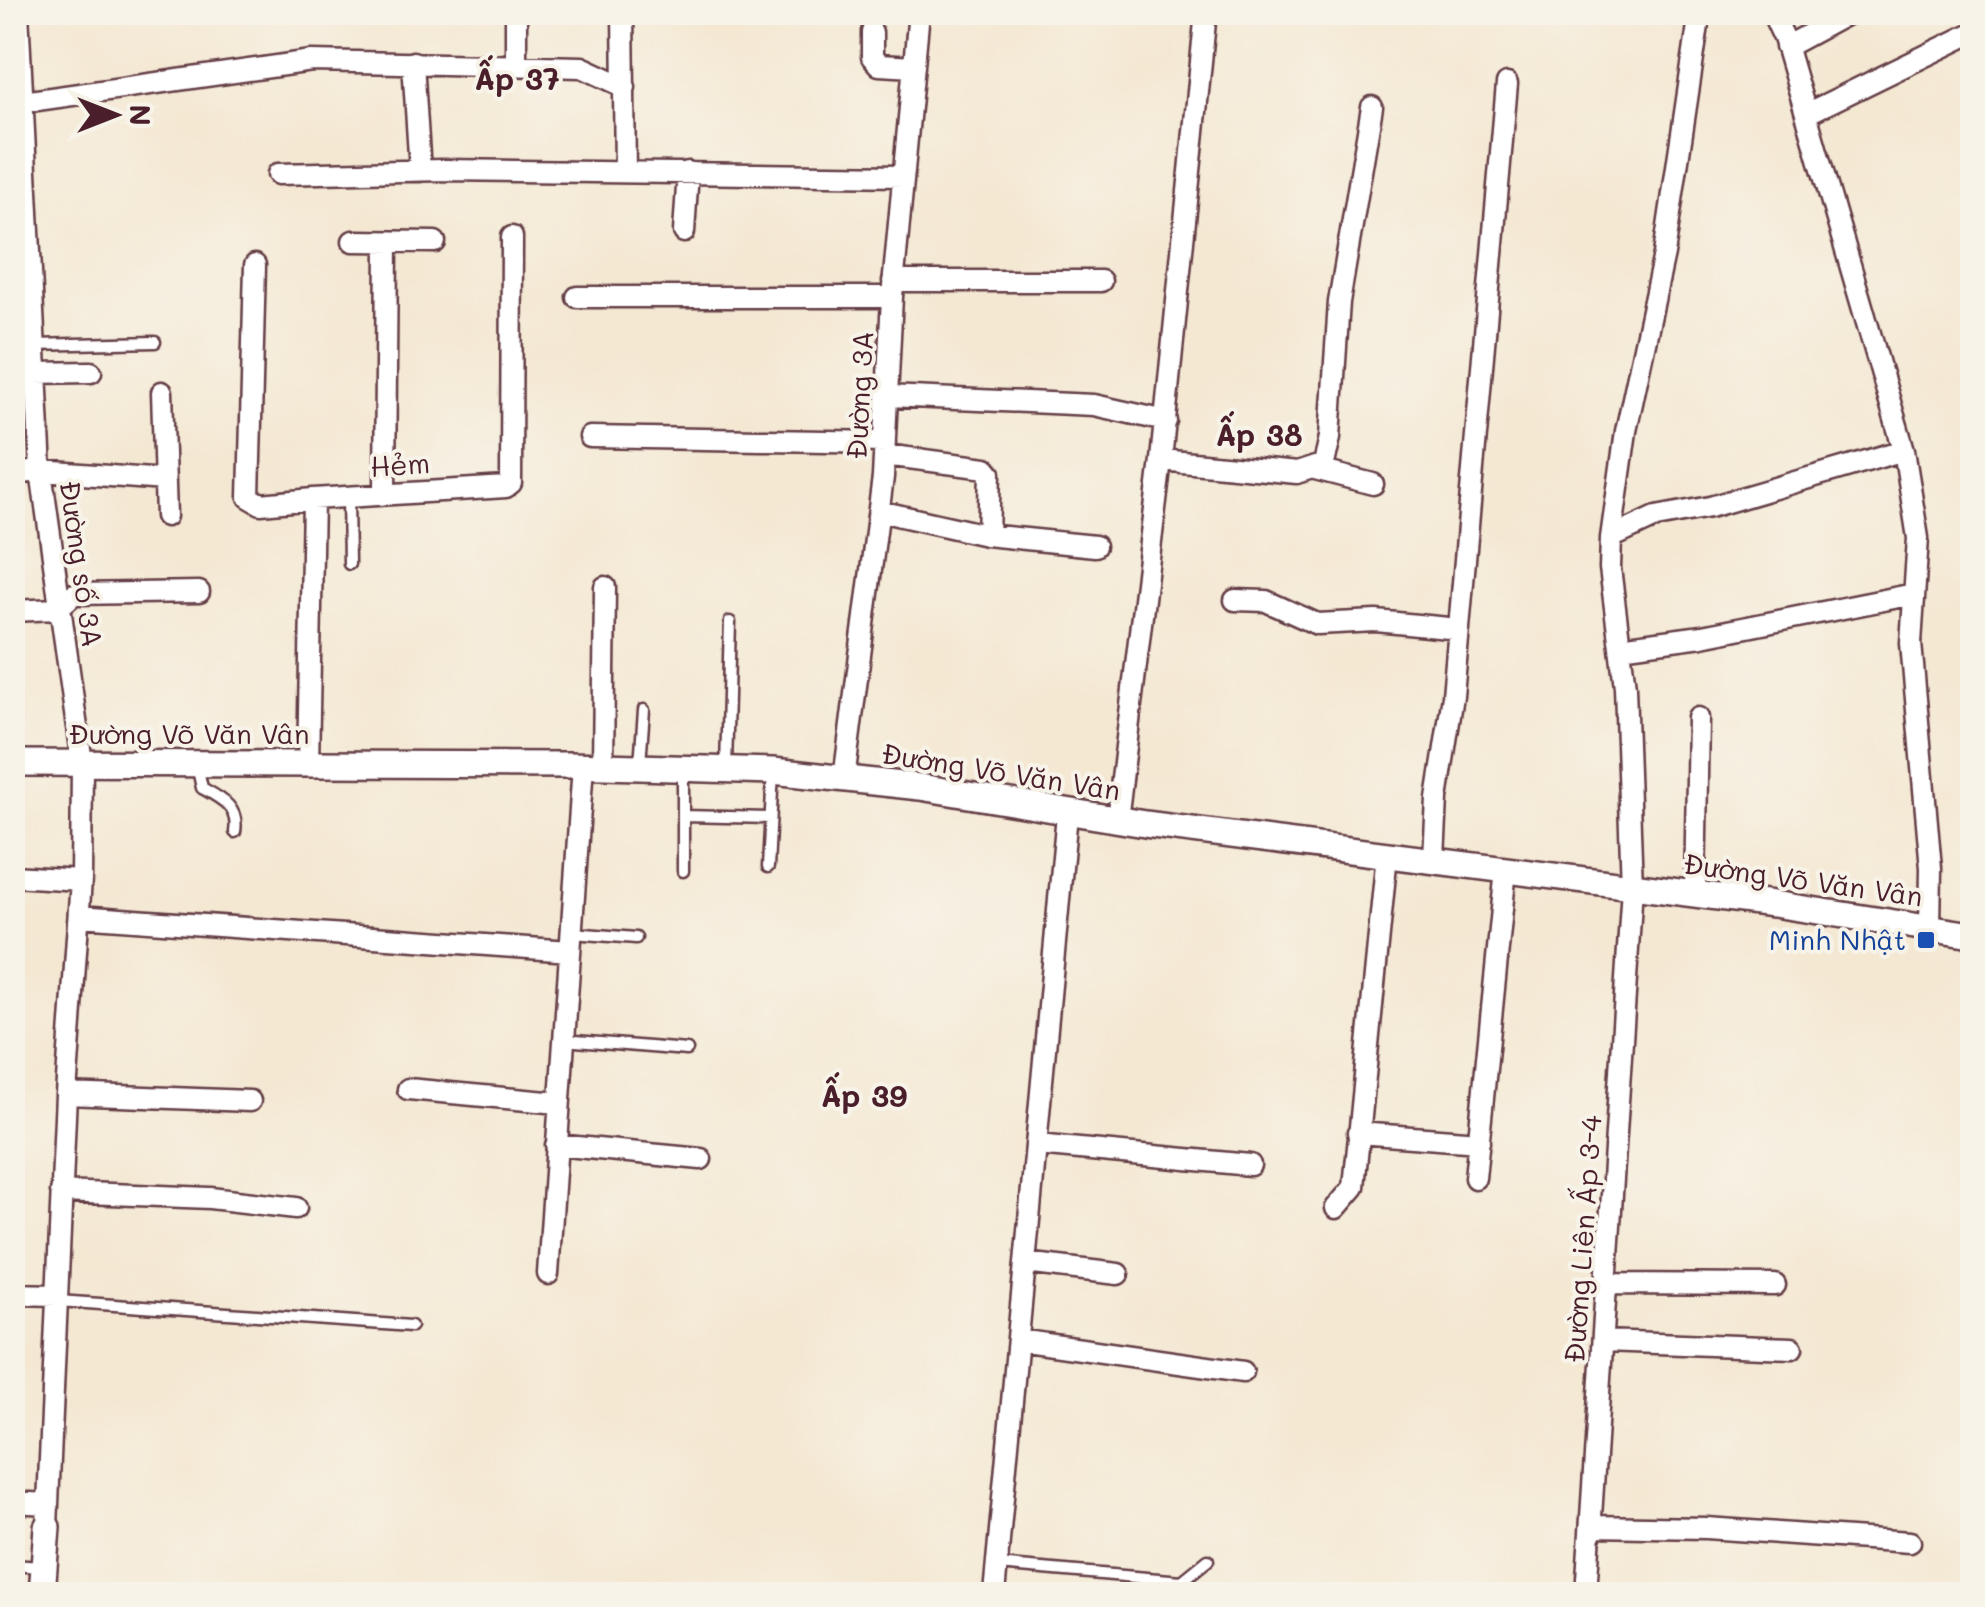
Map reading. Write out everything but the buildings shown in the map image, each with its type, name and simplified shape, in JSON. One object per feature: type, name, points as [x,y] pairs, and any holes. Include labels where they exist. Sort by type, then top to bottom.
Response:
[{"type":"street","name":"Đường số 3A","points":[[18,12],[23,102],[20,251],[33,345],[41,471],[57,609],[82,763],[81,880],[66,1094],[48,1516]]},
{"type":"street","points":[[516,12],[516,65]]},
{"type":"street","points":[[624,12],[625,172]]},
{"type":"street","name":"Đường 3A","points":[[844,779],[879,511],[892,289],[919,12]]},
{"type":"street","points":[[1117,820],[1162,460],[1206,12]]},
{"type":"street","name":"Đường Liên Ấp 3-4","points":[[1586,1594],[1610,1284],[1632,887],[1611,538],[1626,431],[1664,254],[1700,12]]},
{"type":"street","points":[[1772,12],[1786,47],[1904,450],[1918,538],[1911,643],[1931,868],[1930,928]]},
{"type":"street","points":[[1786,47],[1851,12]]},
{"type":"street","points":[[872,32],[872,57],[879,65],[914,67]]},
{"type":"street","points":[[1806,114],[1972,33]]},
{"type":"street","points":[[23,102],[312,61],[582,67],[624,87]]},
{"type":"street","points":[[413,62],[420,171]]},
{"type":"street","points":[[1434,858],[1436,800],[1459,629],[1507,84]]},
{"type":"street","points":[[1162,460],[1297,473],[1324,464],[1330,436],[1340,302],[1372,107]]},
{"type":"street","points":[[278,174],[420,171],[903,176]]},
{"type":"street","points":[[684,232],[688,172]]},
{"type":"street","name":"Hẻm","points":[[255,266],[249,497],[261,504],[386,492],[506,487],[510,483],[512,237]]},
{"type":"street","points":[[353,240],[434,242]]},
{"type":"street","points":[[386,492],[387,243]]},
{"type":"street","points":[[577,298],[1100,281]]},
{"type":"street","points":[[35,372],[91,372]]},
{"type":"street","points":[[162,392],[166,516]]},
{"type":"street","points":[[888,396],[1094,405],[1166,421]]},
{"type":"street","points":[[590,436],[885,448],[986,468],[990,473],[988,535]]},
{"type":"street","points":[[1611,538],[1656,517],[1710,507],[1904,450]]},
{"type":"street","points":[[1315,468],[1374,484]]},
{"type":"street","points":[[12,474],[41,471],[165,480]]},
{"type":"street","points":[[308,765],[313,499]]},
{"type":"street","points":[[879,511],[988,535],[1095,546]]},
{"type":"street","points":[[548,1274],[562,1040],[593,766],[606,588]]},
{"type":"street","points":[[12,610],[57,609],[74,594],[200,592]]},
{"type":"street","points":[[1620,647],[1914,594]]},
{"type":"street","points":[[1236,600],[1266,600],[1317,624],[1376,622],[1459,629]]},
{"type":"street","points":[[1694,894],[1698,718]]},
{"type":"street","name":"Đường Võ Văn Vân","points":[[12,764],[593,766],[773,771],[1067,814],[1434,858],[1972,934]]},
{"type":"street","points":[[994,1594],[1067,814]]},
{"type":"street","points":[[1336,1208],[1354,1188],[1387,854]]},
{"type":"street","points":[[1475,1178],[1506,869]]},
{"type":"street","points":[[12,876],[81,880]]},
{"type":"street","points":[[79,916],[571,942]]},
{"type":"street","points":[[408,1088],[558,1102]]},
{"type":"street","points":[[66,1094],[250,1101]]},
{"type":"street","points":[[1358,1133],[1478,1142]]},
{"type":"street","points":[[556,1145],[700,1159]]},
{"type":"street","points":[[1036,1145],[1250,1165]]},
{"type":"street","points":[[61,1192],[192,1197],[296,1208]]},
{"type":"street","points":[[1025,1263],[1118,1274]]},
{"type":"street","points":[[1610,1284],[1775,1285]]},
{"type":"street","points":[[12,1294],[57,1298]]},
{"type":"street","points":[[1018,1340],[1243,1372]]},
{"type":"street","points":[[1604,1341],[1792,1348]]},
{"type":"street","points":[[12,1502],[48,1516],[42,1594]]},
{"type":"street","points":[[1590,1526],[1706,1528],[1910,1542]]},
{"type":"lane","points":[[33,345],[155,342]]},
{"type":"lane","points":[[348,496],[350,564]]},
{"type":"lane","points":[[726,769],[730,622]]},
{"type":"lane","points":[[639,767],[644,710]]},
{"type":"lane","points":[[196,764],[202,788],[228,802],[237,819],[235,832]]},
{"type":"lane","points":[[683,768],[683,871]]},
{"type":"lane","points":[[768,868],[773,771]]},
{"type":"lane","points":[[683,816],[770,818]]},
{"type":"lane","points":[[571,942],[636,938]]},
{"type":"lane","points":[[562,1040],[687,1050]]},
{"type":"lane","points":[[57,1298],[411,1326]]},
{"type":"lane","points":[[996,1565],[1182,1581],[1208,1560]]},
{"type":"lane","points":[[12,1565],[43,1567]]},
{"type":"place","name":"Minh Nhật","points":[[1926,940]]},
{"type":"district","name":"Ấp 37","points":[[517,80]]},
{"type":"district","name":"Ấp 38","points":[[1259,436]]},
{"type":"district","name":"Ấp 39","points":[[864,1097]]}]
